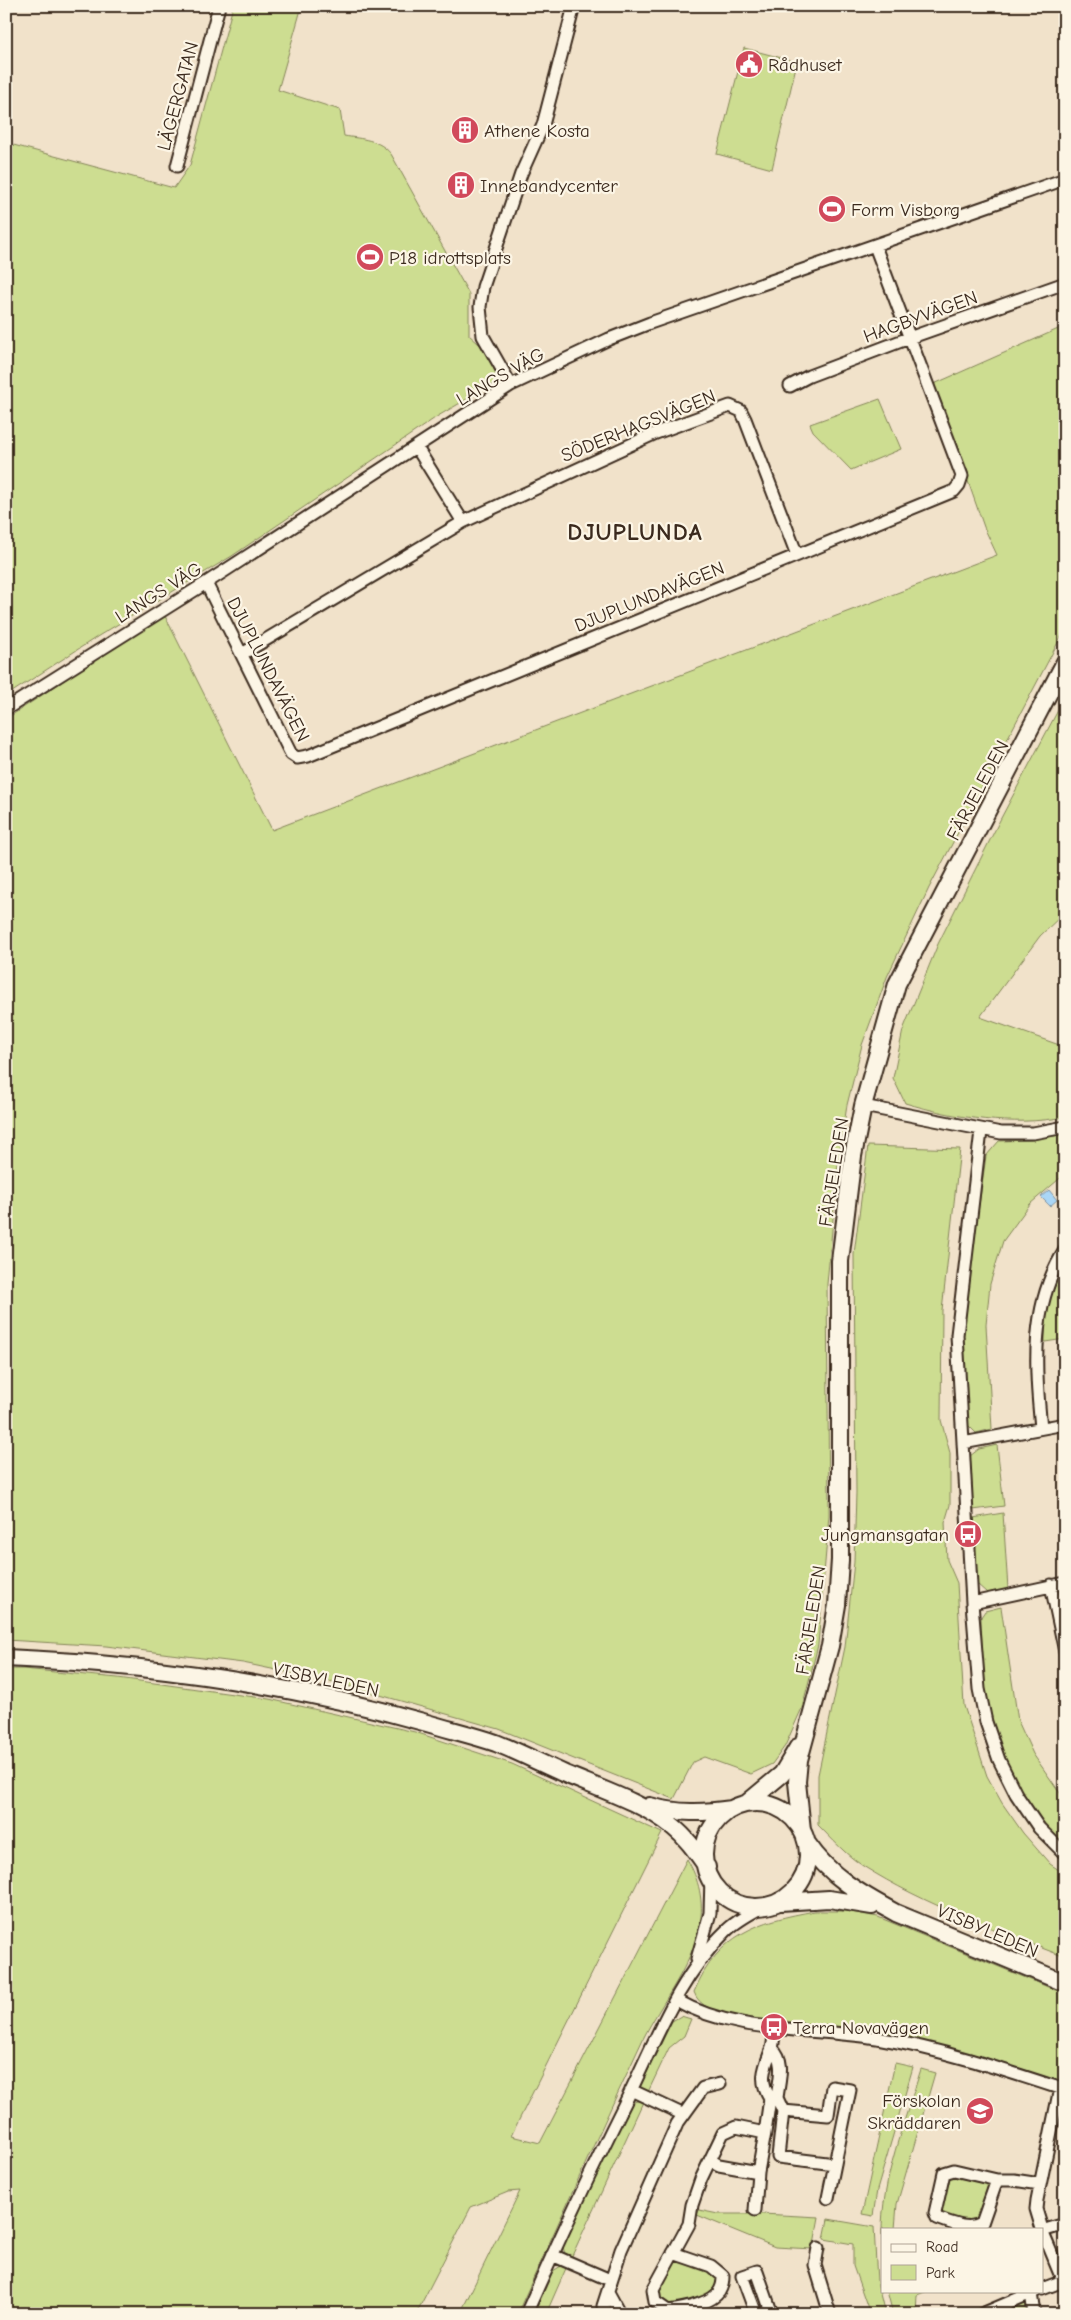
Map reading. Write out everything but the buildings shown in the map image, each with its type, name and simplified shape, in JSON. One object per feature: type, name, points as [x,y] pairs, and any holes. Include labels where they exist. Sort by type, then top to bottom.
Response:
[{"type":"main road","name":"FÄRJELEDEN","points":[[804,1837],[797,1782],[800,1760],[830,1646],[837,1605],[840,1560],[840,1261],[853,1156],[863,1106],[897,984],[1065,662]]},
{"type":"main road","name":"VISBYLEDEN","points":[[6,1658],[82,1661],[132,1666],[244,1682],[323,1697],[395,1714],[496,1744],[624,1799],[672,1826],[692,1846],[709,1873]]},
{"type":"main road","name":"FÄRJELEDEN","points":[[739,1806],[782,1774],[793,1758],[807,1730]]},
{"type":"main road","name":"VISBYLEDEN","points":[[624,1799],[679,1812],[697,1813],[739,1806]]},
{"type":"main road","points":[[759,1803],[778,1808],[789,1815],[804,1837],[807,1864],[802,1878],[789,1894],[771,1904],[751,1906],[733,1900],[722,1893],[709,1873],[705,1854],[709,1834],[716,1822],[739,1806],[759,1803]]},
{"type":"main road","name":"VISBYLEDEN","points":[[804,1837],[825,1868],[839,1880],[896,1913]]},
{"type":"main road","name":"VISBYLEDEN","points":[[771,1904],[817,1898],[849,1900],[896,1913],[1065,1983]]},
{"type":"street","name":"LÄGERGATAN","points":[[177,166],[219,6]]},
{"type":"street","points":[[511,386],[483,336],[480,307],[483,287],[521,174],[543,125],[574,6]]},
{"type":"street","name":"LANGS VÄG","points":[[6,709],[206,583],[511,386],[609,339],[1065,179]]},
{"type":"street","name":"DJUPLUNDAVÄGEN","points":[[206,583],[291,754],[297,758],[308,756],[954,491],[959,485],[962,476],[875,246]]},
{"type":"street","name":"HAGBYVÄGEN","points":[[790,386],[809,376],[909,338],[1065,283]]},
{"type":"street","name":"SÖDERHAGSVÄGEN","points":[[242,654],[463,522],[656,433],[730,406],[741,411],[745,419],[797,555]]},
{"type":"street","points":[[417,448],[463,522]]},
{"type":"street","points":[[863,1106],[981,1131],[1033,1133],[1065,1127]]},
{"type":"street","points":[[981,1131],[957,1335],[972,1603],[979,1689],[986,1722],[999,1760],[1016,1794],[1039,1828],[1065,1854]]},
{"type":"street","points":[[1041,1428],[1038,1386],[1038,1318],[1047,1282],[1065,1250]]},
{"type":"street","points":[[963,1443],[1065,1424]]},
{"type":"street","points":[[972,1603],[1065,1583]]},
{"type":"street","points":[[1051,1585],[1065,1652]]},
{"type":"street","points":[[526,2314],[650,2046],[694,1968],[706,1934],[710,1913],[709,1873]]},
{"type":"street","points":[[694,1968],[727,1929],[771,1904]]},
{"type":"street","points":[[676,2000],[715,2018],[774,2027],[877,2038],[982,2063],[1062,2089],[1044,2159],[1036,2210],[1041,2228]]},
{"type":"street","points":[[774,2027],[772,2048],[766,2058],[763,2076],[764,2088],[783,2111],[778,2156],[835,2164]]},
{"type":"street","points":[[756,2210],[758,2172],[781,2064],[778,2053],[772,2048]]},
{"type":"street","points":[[604,2310],[609,2286],[657,2166],[682,2114],[703,2088],[720,2084]]},
{"type":"street","points":[[828,2115],[832,2087],[850,2090],[828,2198]]},
{"type":"street","points":[[631,2090],[682,2114]]},
{"type":"street","points":[[783,2111],[845,2117]]},
{"type":"street","points":[[672,2253],[711,2266],[723,2276],[721,2288],[715,2297],[685,2308],[668,2311],[655,2302],[653,2290],[672,2253],[689,2224],[692,2205],[723,2133],[736,2127],[765,2133]]},
{"type":"street","points":[[710,2160],[719,2166],[758,2172]]},
{"type":"street","points":[[997,2180],[982,2223],[976,2227],[956,2225],[937,2218],[935,2213],[944,2173],[954,2170],[997,2180],[1014,2180],[1040,2184]]},
{"type":"street","points":[[1044,2229],[1065,2224]]},
{"type":"street","points":[[1044,2235],[1064,2283],[1044,2288]]},
{"type":"street","points":[[818,2248],[815,2265],[830,2314]]},
{"type":"street","points":[[552,2256],[609,2286],[620,2314]]},
{"type":"street","points":[[756,2314],[742,2276],[757,2271],[772,2314]]},
{"type":"street","points":[[982,2314],[1033,2292],[1034,2314]]},
{"type":"green space","points":[[233,6],[302,6],[278,90],[340,110],[344,136],[376,143],[391,154],[469,294],[469,335],[488,352],[498,381],[438,416],[232,556],[100,635],[6,696],[6,143],[174,188],[190,165]]},
{"type":"green space","points":[[744,48],[797,62],[772,169],[717,154]]},
{"type":"green space","points":[[1065,326],[1065,629],[929,888],[887,977],[862,1045],[847,1105],[838,1165],[827,1284],[829,1515],[818,1645],[802,1708],[785,1746],[772,1764],[751,1774],[704,1757],[693,1762],[674,1799],[499,1729],[338,1683],[243,1663],[106,1646],[6,1640],[6,1163],[8,1161],[6,1158],[6,719],[164,614],[272,830],[997,555],[984,527],[934,384]]},
{"type":"green space","points":[[880,399],[901,449],[851,470],[813,431],[810,424]]},
{"type":"green space","points":[[1065,697],[1065,912],[1040,936],[980,1017],[1065,1047],[1065,1117],[1045,1120],[1005,1121],[964,1117],[905,1103],[893,1078],[903,1030],[938,944],[1000,820]]},
{"type":"green space","points":[[1065,1134],[1065,1174],[1030,1204],[1003,1241],[990,1284],[986,1325],[992,1429],[976,1433],[968,1425],[963,1337],[968,1283],[986,1156],[999,1141],[1031,1140]]},
{"type":"green space","points":[[868,1146],[960,1149],[942,1310],[941,1420],[950,1453],[950,1505],[945,1522],[947,1560],[957,1583],[964,1706],[987,1776],[1002,1803],[1023,1833],[1050,1864],[1065,1874],[1065,1957],[987,1927],[911,1893],[863,1866],[839,1847],[818,1825],[818,1775],[845,1647],[854,1562],[856,1493],[854,1254]]},
{"type":"green space","points":[[1065,1264],[1065,1339],[1045,1342],[1046,1306]]},
{"type":"green space","points":[[997,1445],[1004,1506],[973,1510],[970,1456],[979,1449]]},
{"type":"green space","points":[[1003,1513],[1008,1589],[987,1593],[977,1584],[973,1518]]},
{"type":"green space","points":[[1001,1607],[1018,1721],[1033,1754],[1065,1800],[1065,1845],[1035,1811],[1010,1771],[993,1728],[987,1706],[982,1658],[981,1617],[985,1611]]},
{"type":"green space","points":[[6,1669],[118,1678],[269,1699],[415,1732],[512,1764],[662,1833],[511,2136],[540,2143],[687,1859],[695,1874],[701,1899],[700,1924],[696,1939],[676,1983],[643,2039],[517,2314],[460,2314],[520,2191],[508,2192],[471,2207],[416,2314],[6,2314]]},
{"type":"green space","points":[[815,1911],[845,1911],[878,1917],[1065,1994],[1065,2083],[925,2041],[857,2029],[737,2017],[710,2008],[700,2001],[694,1992],[715,1956],[728,1944],[758,1926]]},
{"type":"green space","points":[[681,2016],[691,2019],[684,2036],[669,2048],[648,2092],[640,2087],[672,2021]]},
{"type":"green space","points":[[895,2063],[913,2067],[877,2190],[873,2216],[862,2214]]},
{"type":"green space","points":[[921,2069],[935,2073],[897,2204],[895,2228],[882,2228],[885,2193],[895,2151]]},
{"type":"green space","points":[[637,2101],[643,2102],[571,2258],[565,2254],[563,2247],[629,2104]]},
{"type":"green space","points":[[945,2174],[995,2181],[975,2225],[939,2217]]},
{"type":"green space","points":[[699,2210],[718,2214],[819,2217],[813,2249],[775,2247],[697,2215]]},
{"type":"green space","points":[[828,2219],[874,2227],[877,2282],[885,2314],[870,2314],[853,2266],[853,2244],[824,2239]]},
{"type":"green space","points":[[674,2255],[720,2276],[713,2294],[669,2308],[658,2300],[655,2290]]},
{"type":"green space","points":[[561,2266],[567,2266],[546,2314],[534,2314],[553,2271]]},
{"type":"green space","points":[[887,2292],[924,2292],[917,2295],[916,2314],[893,2314]]},
{"type":"green space","points":[[1029,2296],[1033,2314],[985,2314]]},
{"type":"water","points":[[1049,1190],[1057,1200],[1050,1206],[1041,1197]]},
{"type":"place","name":"Rådhuset","points":[[749,64]]},
{"type":"place","name":"Athene Kosta","points":[[465,130]]},
{"type":"place","name":"Innebandycenter","points":[[461,185]]},
{"type":"place","name":"Form Visborg","points":[[832,209]]},
{"type":"place","name":"P18 idrottsplats","points":[[370,257]]},
{"type":"place","name":"Jungmansgatan","points":[[968,1534]]},
{"type":"place","name":"Terra Novavägen","points":[[774,2027]]},
{"type":"place","name":"Förskolan Skräddaren","points":[[980,2111]]},
{"type":"district","name":"DJUPLUNDA","points":[[635,532]]}]
